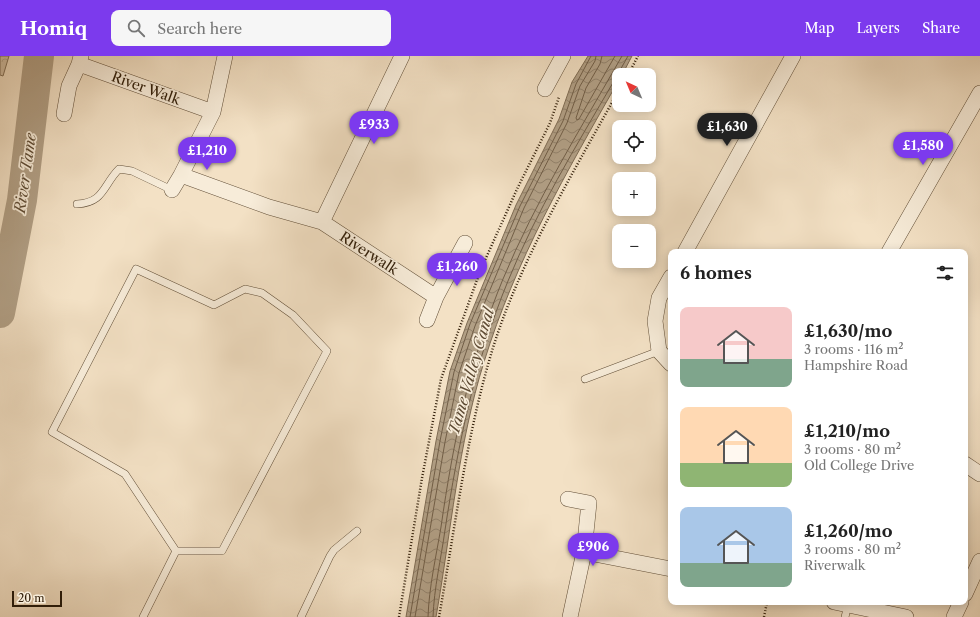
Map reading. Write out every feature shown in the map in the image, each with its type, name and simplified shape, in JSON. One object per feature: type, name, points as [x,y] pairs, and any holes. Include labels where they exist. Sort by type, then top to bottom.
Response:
[{"type":"street","points":[[172,190],[182,175],[213,112],[225,56]]},
{"type":"street","points":[[322,222],[402,56]]},
{"type":"street","points":[[546,89],[564,56]]},
{"type":"street","points":[[687,249],[793,56]]},
{"type":"street","name":"River Walk","points":[[64,114],[69,86],[80,60],[213,112]]},
{"type":"street","points":[[892,249],[980,93]]},
{"type":"street","name":"Riverwalk","points":[[182,175],[268,207],[322,222],[436,297]]},
{"type":"street","points":[[427,320],[436,297],[465,243]]},
{"type":"street","points":[[668,282],[659,298],[655,321],[659,351],[668,361]]},
{"type":"street","points":[[968,466],[980,474]]},
{"type":"street","points":[[568,499],[589,503],[584,552],[570,617]]},
{"type":"street","points":[[584,552],[668,568]]},
{"type":"street","points":[[968,587],[980,561]]},
{"type":"street","points":[[954,617],[960,605]]},
{"type":"street","points":[[842,608],[906,617]]},
{"type":"lane","points":[[77,204],[88,204],[97,200],[119,169],[132,171],[172,190]]},
{"type":"lane","points":[[136,269],[214,305],[245,289],[262,293],[292,315],[327,351],[222,551],[176,551],[125,474],[52,432],[136,269]]},
{"type":"lane","points":[[585,378],[659,351]]},
{"type":"lane","points":[[301,617],[330,556],[334,550],[357,531]]},
{"type":"lane","points":[[143,617],[176,551]]},
{"type":"path","points":[[632,68],[638,56]]},
{"type":"path","points":[[399,617],[422,478],[441,379],[481,269],[550,122],[560,95]]},
{"type":"path","points":[[439,617],[471,431],[493,350],[517,285],[534,249],[612,103]]},
{"type":"path","points":[[764,617],[766,605]]},
{"type":"green space","points":[[0,56],[9,56],[3,76],[0,75]]},
{"type":"water","name":"Tame Valley Canal","points":[[588,56],[632,56],[626,68],[612,68],[612,92],[580,148],[527,252],[511,288],[484,362],[475,393],[461,457],[436,617],[406,617],[436,441],[450,371],[467,323],[516,205],[559,119],[572,82]]},
{"type":"waterway","name":"River Tame","points":[[0,313],[22,200],[39,56]]}]
